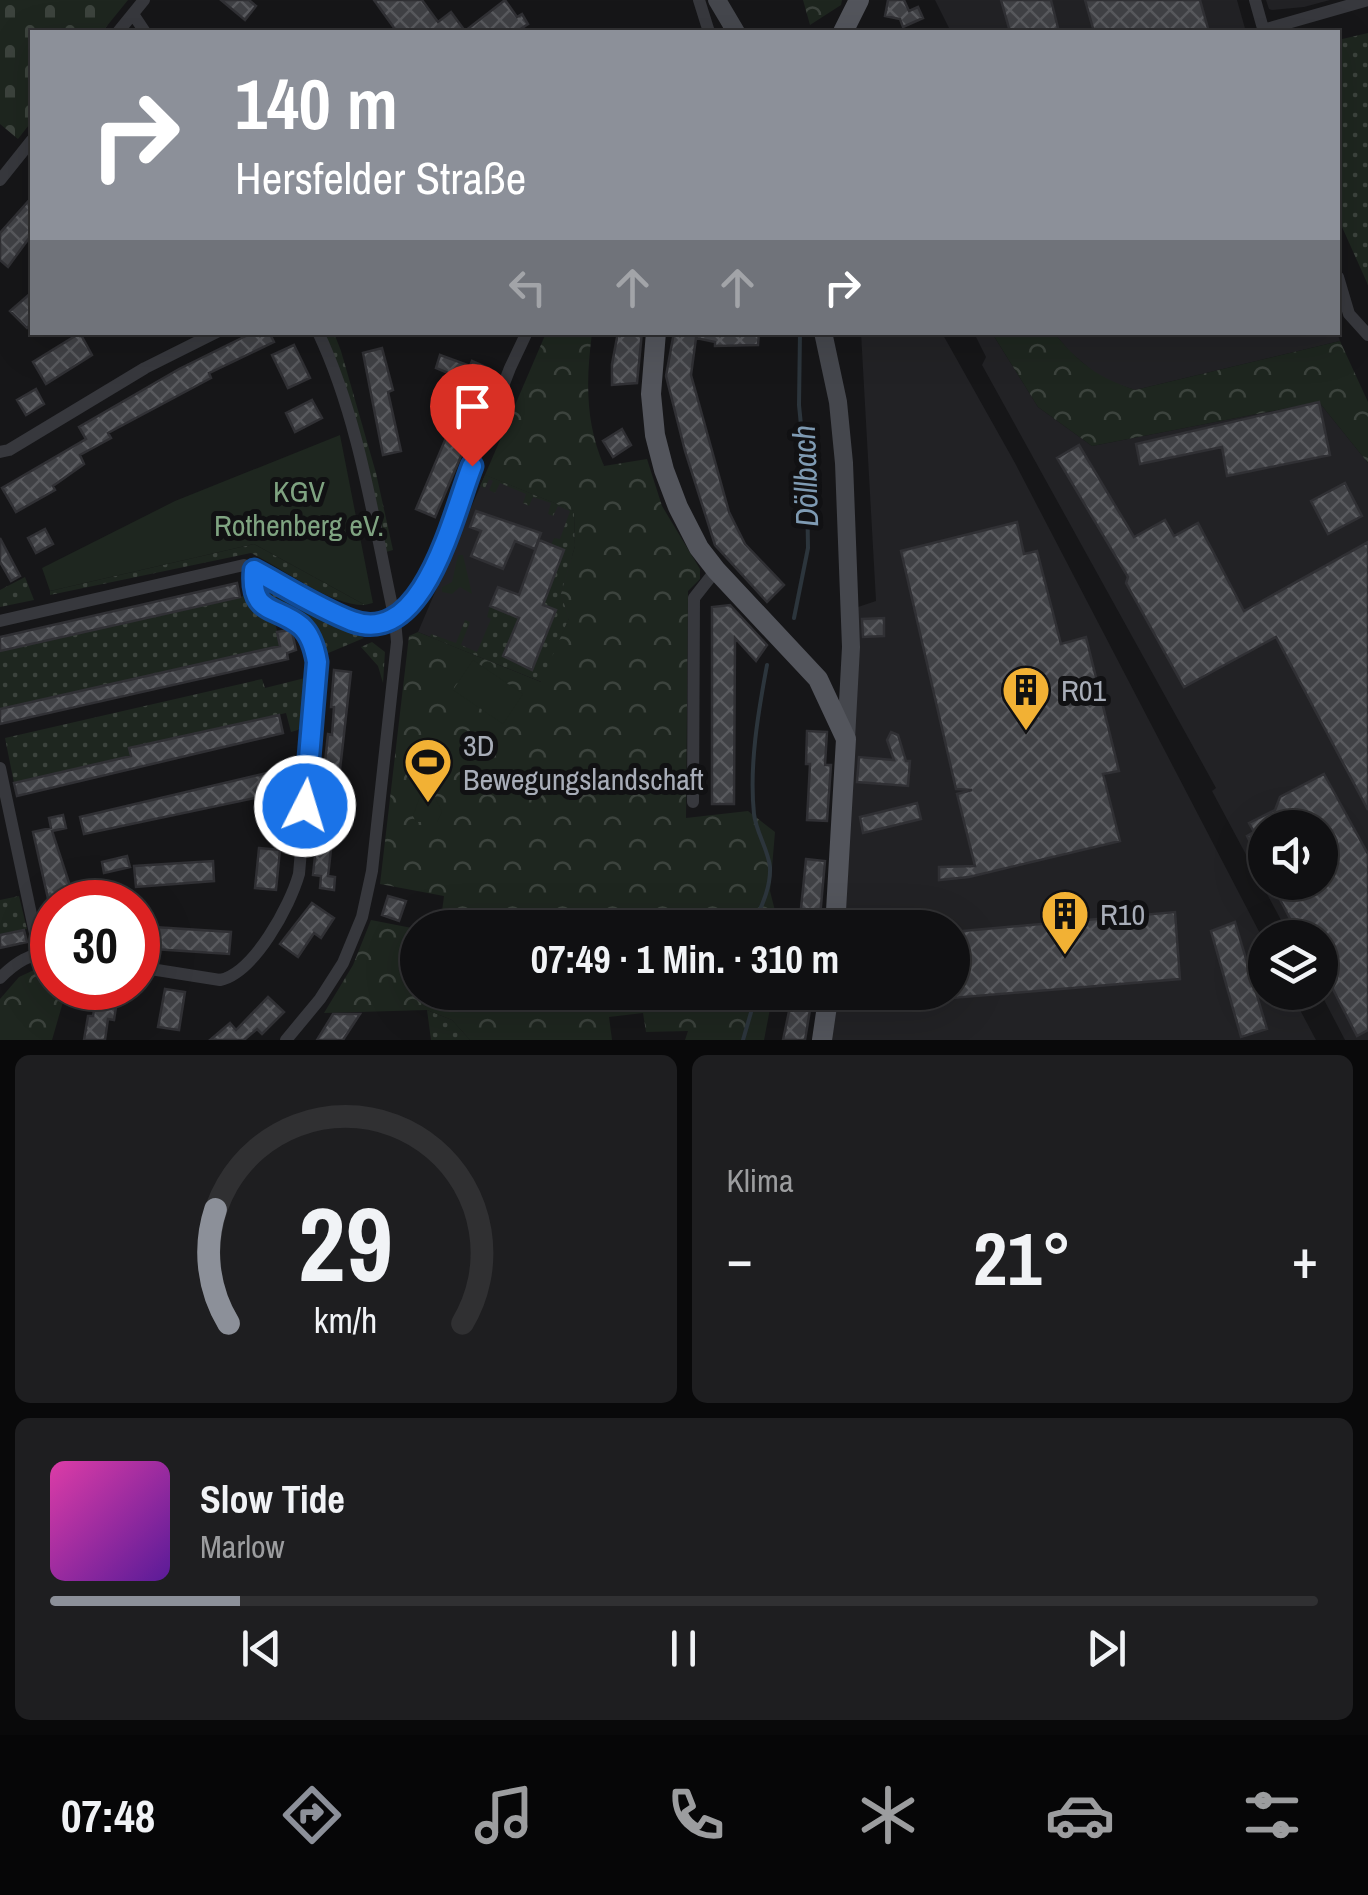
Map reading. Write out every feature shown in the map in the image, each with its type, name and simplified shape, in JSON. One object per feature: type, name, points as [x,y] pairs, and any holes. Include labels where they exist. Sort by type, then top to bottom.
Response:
[{"type":"main road","points":[[849,29],[859,0]]},
{"type":"main road","points":[[656,335],[650,394],[664,470],[699,548],[818,678],[846,739],[836,910]]},
{"type":"main road","points":[[822,1040],[826,1010]]},
{"type":"street","points":[[120,30],[144,0]]},
{"type":"street","points":[[699,0],[707,30]]},
{"type":"street","points":[[717,0],[735,30]]},
{"type":"street","points":[[1255,0],[1263,30]]},
{"type":"street","points":[[1266,30],[1368,0]]},
{"type":"street","points":[[133,14],[143,30]]},
{"type":"street","points":[[0,180],[30,142]]},
{"type":"street","points":[[1340,284],[1349,314],[1366,331]]},
{"type":"street","points":[[0,452],[145,368],[211,335]]},
{"type":"street","points":[[286,1040],[320,999],[342,963],[362,917],[372,871],[396,666],[395,620],[350,422],[319,335]]},
{"type":"street","points":[[0,621],[244,564],[353,622],[374,625],[395,620],[409,608],[428,579],[526,335]]},
{"type":"street","points":[[824,335],[838,402],[844,463],[851,658],[846,739]]},
{"type":"street","points":[[160,970],[220,980],[242,971],[292,898],[299,874],[317,662],[314,646],[301,626],[262,606],[252,588],[254,570]]},
{"type":"street","points":[[693,802],[694,598],[716,570]]},
{"type":"street","points":[[818,678],[831,679],[851,658]]},
{"type":"street","points":[[0,768],[30,888]]},
{"type":"street","points":[[0,978],[30,959]]},
{"type":"shaded area","points":[[935,0],[1237,0],[1245,30],[950,30]]},
{"type":"shaded area","points":[[1266,0],[1330,0],[1272,10]]},
{"type":"shaded area","points":[[861,335],[943,335],[1015,463],[1253,920],[1248,920],[1248,1010],[1300,1010],[1316,1040],[828,1040],[832,1010],[970,1010],[970,910],[841,910],[855,720],[858,607],[876,601]]},
{"type":"shaded area","points":[[975,335],[993,335],[1038,407],[1092,446],[1319,402],[1368,463],[1368,1040],[1345,1040],[1329,1010],[1338,1010],[1338,920],[1281,920],[1270,900],[1338,900],[1338,810],[1248,810],[1248,858],[1212,791],[1216,788],[982,365],[986,357]]},
{"type":"shaded area","points":[[1056,335],[1338,335],[1340,341],[1135,390],[1102,379]]},
{"type":"shaded area","points":[[485,475],[574,511],[569,618],[542,682],[418,632]]},
{"type":"green space","points":[[0,0],[128,0],[104,30],[30,30],[30,124],[18,139],[0,124]]},
{"type":"green space","points":[[803,0],[842,0],[841,5],[810,25]]},
{"type":"green space","points":[[1368,33],[1368,285],[1340,222],[1340,40]]},
{"type":"green space","points":[[325,335],[335,335],[341,351],[376,473],[393,550],[386,552]]},
{"type":"green space","points":[[545,335],[592,335],[589,401],[593,433],[604,466],[647,459],[662,506],[700,569],[700,579],[688,591],[686,818],[748,811],[775,832],[770,891],[775,910],[442,910],[444,896],[380,884],[409,636],[418,632],[541,682],[569,618],[561,594],[575,546],[574,511],[485,475]]},
{"type":"green space","points":[[993,335],[1056,335],[1090,368],[1135,390],[1340,341],[1368,402],[1368,463],[1319,402],[1092,446],[1038,407]]},
{"type":"green space","name":"KGV Rothenberg eV.","points":[[340,435],[373,603],[365,605],[254,544],[50,591],[42,568],[175,501]]},
{"type":"green space","points":[[485,475],[574,511],[575,546],[561,594],[569,618],[542,682],[430,637],[431,634],[456,643],[465,620],[470,622],[461,645],[477,652],[491,619],[487,617],[490,606],[519,618],[519,664],[532,669],[543,605],[564,550],[551,545],[554,538],[560,539],[570,511],[558,506],[553,516],[548,514],[551,503],[533,497],[529,506],[523,503],[526,494],[500,483],[495,493],[489,490],[493,481],[489,479],[485,488],[480,486]]},
{"type":"green space","points":[[254,544],[365,605],[322,593],[251,553],[50,595],[50,591]]},
{"type":"green space","points":[[458,555],[463,555],[472,594],[460,587],[452,594],[442,592],[442,587],[452,582]]},
{"type":"green space","points":[[25,577],[34,600],[0,607],[0,590]]},
{"type":"green space","points":[[264,587],[364,638],[326,654],[319,634],[269,602],[263,595]]},
{"type":"green space","points":[[248,595],[256,610],[276,626],[280,646],[0,709],[0,651]]},
{"type":"green space","points":[[372,642],[385,652],[383,683],[378,666],[361,647]]},
{"type":"green space","points":[[473,660],[523,694],[503,724],[453,690]]},
{"type":"green space","points":[[309,677],[308,717],[298,730],[291,732],[286,713],[130,748],[131,756],[14,783],[5,738],[262,679],[265,688]]},
{"type":"green space","name":"3D Bewegungslandschaft","points":[[429,793],[442,812],[437,822],[416,822],[413,816],[419,799]]},
{"type":"green space","points":[[19,896],[27,929],[0,935],[0,900]]},
{"type":"green space","points":[[371,920],[400,926],[400,1010],[427,1010],[324,1013],[353,965]]},
{"type":"green space","points":[[30,972],[30,1010],[61,1010],[52,1040],[0,1040],[0,999],[19,977]]},
{"type":"green space","points":[[427,1010],[452,1020],[470,1040],[431,1040]]},
{"type":"green space","points":[[427,1010],[770,1010],[764,1040],[685,1040],[688,1031],[646,1032],[643,1013],[609,1017],[612,1040],[470,1040],[452,1020]]},
{"type":"building","points":[[221,0],[249,0],[256,6],[245,20]]},
{"type":"building","points":[[374,0],[422,0],[438,22],[451,12],[464,30],[396,30]]},
{"type":"building","points":[[505,0],[517,17],[522,14],[528,24],[519,30],[466,30]]},
{"type":"building","points":[[888,0],[904,0],[909,11],[918,7],[923,18],[903,27],[900,19],[885,16]]},
{"type":"building","points":[[1001,0],[1051,0],[1058,30],[1009,30]]},
{"type":"building","points":[[1085,0],[1200,0],[1208,30],[1093,30]]},
{"type":"building","points":[[30,199],[30,237],[8,267],[0,260],[0,233]]},
{"type":"building","points":[[30,294],[27,328],[10,311]]},
{"type":"building","points":[[77,335],[81,335],[92,355],[46,384],[33,362]]},
{"type":"building","points":[[248,335],[270,335],[274,342],[209,373],[211,378],[108,433],[111,438],[80,455],[84,464],[53,486],[55,490],[16,512],[2,488],[86,439],[79,427],[179,369]]},
{"type":"building","points":[[617,335],[642,335],[637,383],[612,385]]},
{"type":"building","points":[[673,335],[759,335],[758,345],[715,346],[715,342],[696,338],[691,375],[729,512],[745,544],[784,585],[767,602],[715,545],[666,376]]},
{"type":"building","points":[[294,345],[310,378],[288,388],[272,355]]},
{"type":"building","points":[[382,348],[393,390],[388,392],[401,451],[383,455],[363,353]]},
{"type":"building","points":[[440,355],[490,369],[472,413],[478,416],[435,517],[416,509],[459,407],[454,405],[465,380],[436,368]]},
{"type":"building","points":[[36,389],[44,404],[26,415],[17,400]]},
{"type":"building","points":[[312,400],[322,418],[295,432],[286,413]]},
{"type":"building","points":[[1319,402],[1330,455],[1227,476],[1222,447],[1140,464],[1136,444]]},
{"type":"building","points":[[622,429],[631,445],[613,457],[603,441]]},
{"type":"building","points":[[1079,445],[1134,537],[1165,520],[1174,536],[1198,523],[1244,611],[1368,542],[1368,810],[1276,637],[1184,687],[1126,583],[1128,577],[1057,458]]},
{"type":"building","points":[[1345,483],[1362,516],[1328,534],[1311,501]]},
{"type":"building","points":[[476,511],[541,533],[535,549],[515,541],[503,569],[471,556],[481,531],[470,527]]},
{"type":"building","name":"R01","points":[[1017,522],[1024,554],[1037,551],[1061,644],[1086,637],[1119,771],[1103,774],[1120,841],[969,877],[939,880],[939,867],[975,866],[957,794],[972,790],[956,789],[901,551]]},
{"type":"building","points":[[45,529],[53,544],[36,553],[28,538]]},
{"type":"building","points":[[0,538],[20,576],[11,581],[0,562]]},
{"type":"building","points":[[539,540],[564,550],[543,605],[556,610],[532,670],[503,656],[519,618],[490,606],[498,587],[519,595]]},
{"type":"building","points":[[237,583],[240,597],[0,651],[0,637]]},
{"type":"building","points":[[730,605],[767,645],[756,661],[735,638],[734,804],[712,804],[712,607]]},
{"type":"building","points":[[884,618],[884,636],[863,637],[862,619]]},
{"type":"building","points":[[288,630],[296,650],[287,653],[288,659],[0,724],[0,709],[280,646],[277,632]]},
{"type":"building","points":[[334,670],[351,672],[328,876],[335,877],[334,890],[320,888],[321,876],[313,875],[328,734],[332,735]]},
{"type":"building","points":[[279,715],[283,733],[17,796],[14,783],[131,756],[129,748]]},
{"type":"building","points":[[807,731],[827,732],[825,765],[831,765],[827,821],[807,820]]},
{"type":"building","points":[[891,732],[898,735],[906,761],[910,761],[908,786],[857,782],[859,757],[894,760],[887,740]]},
{"type":"building","points":[[288,768],[293,790],[84,834],[80,817]]},
{"type":"building","points":[[1324,774],[1368,854],[1368,1030],[1357,1036],[1338,999],[1338,920],[1291,920],[1280,900],[1338,900],[1338,810],[1275,810],[1280,797]]},
{"type":"building","points":[[917,803],[921,819],[863,833],[860,817]]},
{"type":"building","points":[[63,815],[66,828],[52,831],[68,880],[44,880],[33,832],[51,828],[49,818]]},
{"type":"building","points":[[259,848],[280,850],[276,890],[255,888]]},
{"type":"building","points":[[127,856],[130,867],[104,873],[102,862]]},
{"type":"building","points":[[806,859],[825,861],[821,910],[801,910]]},
{"type":"building","points":[[213,861],[214,881],[160,885],[160,880],[135,880],[134,866]]},
{"type":"building","points":[[388,896],[406,901],[399,921],[382,915]]},
{"type":"building","points":[[312,903],[334,918],[321,938],[314,933],[298,957],[280,944]]},
{"type":"building","name":"R10","points":[[1175,912],[1180,979],[970,996],[970,930]]},
{"type":"building","points":[[1235,922],[1248,965],[1248,1010],[1261,1010],[1267,1029],[1241,1037],[1211,931]]},
{"type":"building","points":[[160,927],[231,932],[229,954],[160,949]]},
{"type":"building","points":[[24,930],[27,942],[0,948],[0,935]]},
{"type":"building","points":[[165,989],[185,992],[179,1030],[158,1027]]},
{"type":"building","points":[[268,997],[284,1012],[262,1034],[257,1029],[244,1040],[210,1040],[230,1023],[236,1030]]},
{"type":"building","points":[[94,1010],[116,1010],[114,1020],[108,1019],[105,1040],[84,1040],[88,1016],[93,1016]]},
{"type":"building","points":[[789,1010],[810,1010],[805,1040],[783,1040]]},
{"type":"building","points":[[333,1014],[360,1014],[343,1040],[317,1040]]},
{"type":"waterway","name":"Döllbach","points":[[794,618],[808,548],[799,405],[800,335]]},
{"type":"waterway","name":"Döllbach","points":[[759,910],[770,875],[769,860],[755,821],[753,777],[767,665]]},
{"type":"waterway","name":"Döllbach","points":[[743,1040],[752,1010]]},
{"type":"place","name":"R01","points":[[1026,732]]},
{"type":"place","name":"3D Bewegungslandschaft","points":[[428,804]]},
{"type":"place","name":"R10","points":[[1065,956]]},
{"type":"route","points":[[305,806],[317,662],[314,646],[301,626],[262,606],[252,588],[254,570],[353,622],[374,625],[395,620],[409,608],[428,579],[472,466]]}]
